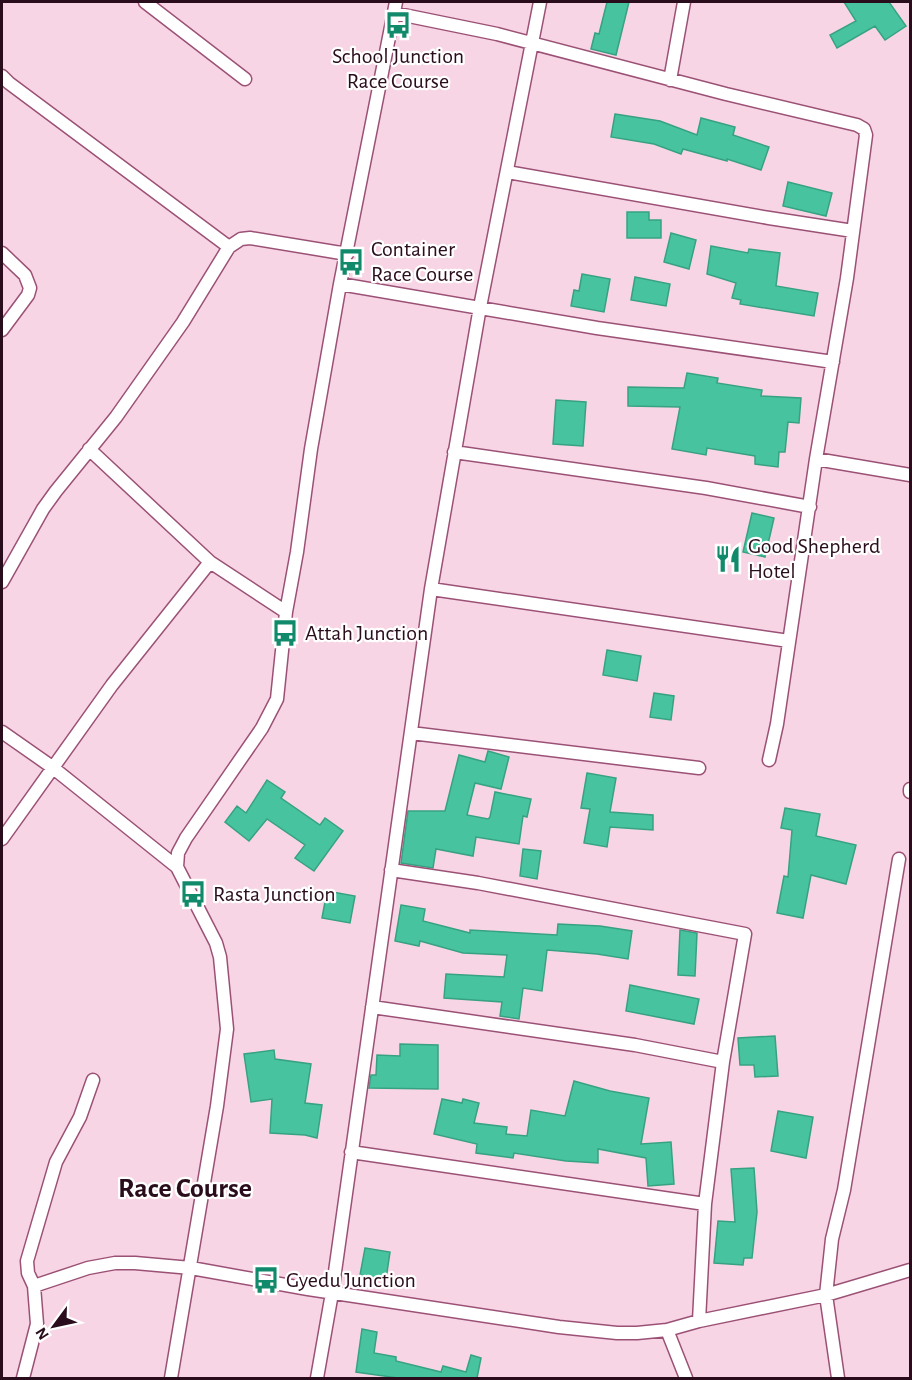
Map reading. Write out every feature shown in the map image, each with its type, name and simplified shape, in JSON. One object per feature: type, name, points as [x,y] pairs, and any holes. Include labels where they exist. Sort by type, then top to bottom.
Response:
[{"type":"street","points":[[145,2],[245,79]]},
{"type":"street","points":[[317,1378],[332,1293],[431,589],[480,308],[540,2]]},
{"type":"street","points":[[670,80],[684,2]]},
{"type":"street","points":[[177,867],[178,853],[186,838],[262,728],[277,699],[286,612],[297,552],[311,448],[340,284],[395,7],[670,80],[857,124],[864,129],[866,135],[853,231],[816,459],[777,724],[769,760]]},
{"type":"street","points":[[2,76],[229,247]]},
{"type":"street","points":[[507,172],[853,231]]},
{"type":"street","points":[[2,582],[43,509],[116,417],[176,331],[229,247],[241,239],[250,238],[347,254]]},
{"type":"street","points":[[2,253],[25,275],[30,288],[28,295],[2,330]]},
{"type":"street","points":[[340,284],[597,328],[833,362]]},
{"type":"street","points":[[89,449],[210,562],[286,612]]},
{"type":"street","points":[[454,452],[706,488],[810,507]]},
{"type":"street","points":[[816,459],[910,475]]},
{"type":"street","points":[[2,839],[112,685],[210,562]]},
{"type":"street","points":[[431,589],[789,641]]},
{"type":"street","points":[[2,732],[52,767],[177,867],[216,943],[220,957],[227,1029],[191,1268],[171,1378]]},
{"type":"street","points":[[411,733],[699,768]]},
{"type":"street","points":[[838,1378],[826,1295],[832,1239],[844,1190],[899,859]]},
{"type":"street","points":[[391,870],[478,882],[745,934],[723,1062],[705,1204],[699,1320]]},
{"type":"street","points":[[372,1007],[635,1045],[723,1062]]},
{"type":"street","points":[[23,1378],[37,1324],[34,1286],[28,1273],[27,1261],[56,1162],[80,1117],[93,1080]]},
{"type":"street","points":[[351,1152],[705,1204]]},
{"type":"street","points":[[34,1286],[87,1268],[115,1263],[135,1263],[191,1268],[332,1293],[559,1327],[617,1333],[667,1330],[699,1320],[826,1295],[910,1270]]},
{"type":"street","points":[[667,1330],[686,1378]]},
{"type":"building","points":[[607,2],[629,2],[616,55],[591,49],[595,33],[599,34]]},
{"type":"building","points":[[844,2],[889,2],[906,26],[885,40],[875,26],[837,48],[830,35],[856,21]]},
{"type":"building","points":[[615,114],[660,121],[697,135],[701,118],[735,127],[733,135],[769,147],[761,170],[683,149],[681,154],[654,144],[611,137]]},
{"type":"building","points":[[788,182],[832,193],[826,216],[783,206]]},
{"type":"building","points":[[627,212],[649,212],[649,220],[661,220],[661,238],[627,238]]},
{"type":"building","points":[[671,233],[696,240],[689,269],[664,262]]},
{"type":"building","points":[[711,246],[748,253],[749,249],[780,253],[776,286],[818,293],[814,316],[740,304],[741,300],[732,298],[736,283],[707,274]]},
{"type":"building","points":[[582,274],[610,279],[604,312],[571,306],[574,290],[579,291]]},
{"type":"building","points":[[635,277],[670,284],[666,306],[631,300]]},
{"type":"building","points":[[687,373],[718,378],[717,383],[762,390],[761,396],[801,398],[799,423],[788,422],[785,452],[779,452],[778,467],[755,464],[755,456],[707,448],[706,455],[672,449],[680,407],[628,406],[628,387],[684,388]]},
{"type":"building","points":[[556,400],[586,402],[583,446],[553,444]]},
{"type":"building","points":[[752,513],[774,518],[765,557],[743,552]]},
{"type":"building","points":[[607,650],[641,656],[637,681],[603,675]]},
{"type":"building","points":[[654,693],[674,696],[671,720],[650,717]]},
{"type":"building","points":[[488,751],[509,757],[501,789],[475,783],[467,815],[488,819],[495,792],[531,799],[527,817],[523,816],[519,844],[476,837],[473,856],[436,849],[433,868],[401,863],[408,811],[445,811],[459,755],[485,762]]},
{"type":"building","points":[[587,773],[616,778],[610,812],[653,815],[653,830],[610,827],[607,847],[584,843],[590,809],[581,808]]},
{"type":"building","points":[[267,780],[285,792],[281,798],[320,825],[325,818],[343,831],[314,871],[295,858],[305,845],[267,819],[249,841],[225,822],[237,806],[246,813]]},
{"type":"building","points":[[785,808],[820,814],[816,836],[856,845],[846,884],[811,875],[803,918],[777,913],[784,876],[788,877],[792,830],[781,828]]},
{"type":"building","points":[[523,849],[541,851],[537,879],[520,876]]},
{"type":"building","points":[[327,891],[355,896],[350,923],[322,918]]},
{"type":"building","points":[[401,905],[425,909],[423,921],[470,933],[470,930],[557,935],[558,924],[600,926],[632,931],[628,959],[547,950],[542,991],[523,988],[519,1019],[500,1016],[502,1002],[444,998],[446,974],[504,977],[507,955],[463,953],[420,941],[419,946],[395,941]]},
{"type":"building","points":[[680,930],[697,933],[695,976],[678,975]]},
{"type":"building","points":[[630,985],[699,999],[694,1024],[626,1011]]},
{"type":"building","points":[[775,1036],[778,1076],[755,1077],[754,1065],[740,1065],[738,1038]]},
{"type":"building","points":[[400,1044],[438,1045],[438,1089],[369,1088],[371,1075],[376,1075],[377,1055],[400,1056]]},
{"type":"building","points":[[274,1050],[275,1059],[311,1064],[305,1103],[322,1105],[317,1138],[270,1133],[272,1099],[251,1102],[244,1054]]},
{"type":"building","points":[[574,1081],[649,1098],[641,1144],[671,1142],[674,1184],[648,1186],[646,1158],[598,1149],[598,1163],[514,1153],[513,1158],[476,1153],[477,1144],[434,1134],[442,1099],[462,1103],[463,1099],[479,1103],[474,1123],[507,1127],[506,1134],[527,1136],[531,1110],[565,1116]]},
{"type":"building","points":[[778,1111],[813,1117],[806,1158],[771,1151]]},
{"type":"building","points":[[754,1168],[757,1212],[752,1258],[744,1258],[743,1265],[714,1263],[718,1221],[735,1222],[731,1169]]},
{"type":"building","points":[[365,1248],[390,1252],[386,1279],[360,1275]]},
{"type":"building","points":[[362,1329],[377,1332],[374,1353],[396,1357],[396,1361],[441,1372],[443,1366],[466,1372],[471,1355],[481,1358],[477,1378],[398,1378],[356,1372]]},
{"type":"place","name":"School Junction Race Course","points":[[398,25]]},
{"type":"place","name":"Container Race Course","points":[[351,262]]},
{"type":"place","name":"Good Shepherd Hotel","points":[[728,559]]},
{"type":"place","name":"Attah Junction","points":[[285,633]]},
{"type":"place","name":"Rasta Junction","points":[[193,894]]},
{"type":"place","name":"Gyedu Junction","points":[[266,1280]]},
{"type":"district","name":"Race Course","points":[[185,1189]]}]
